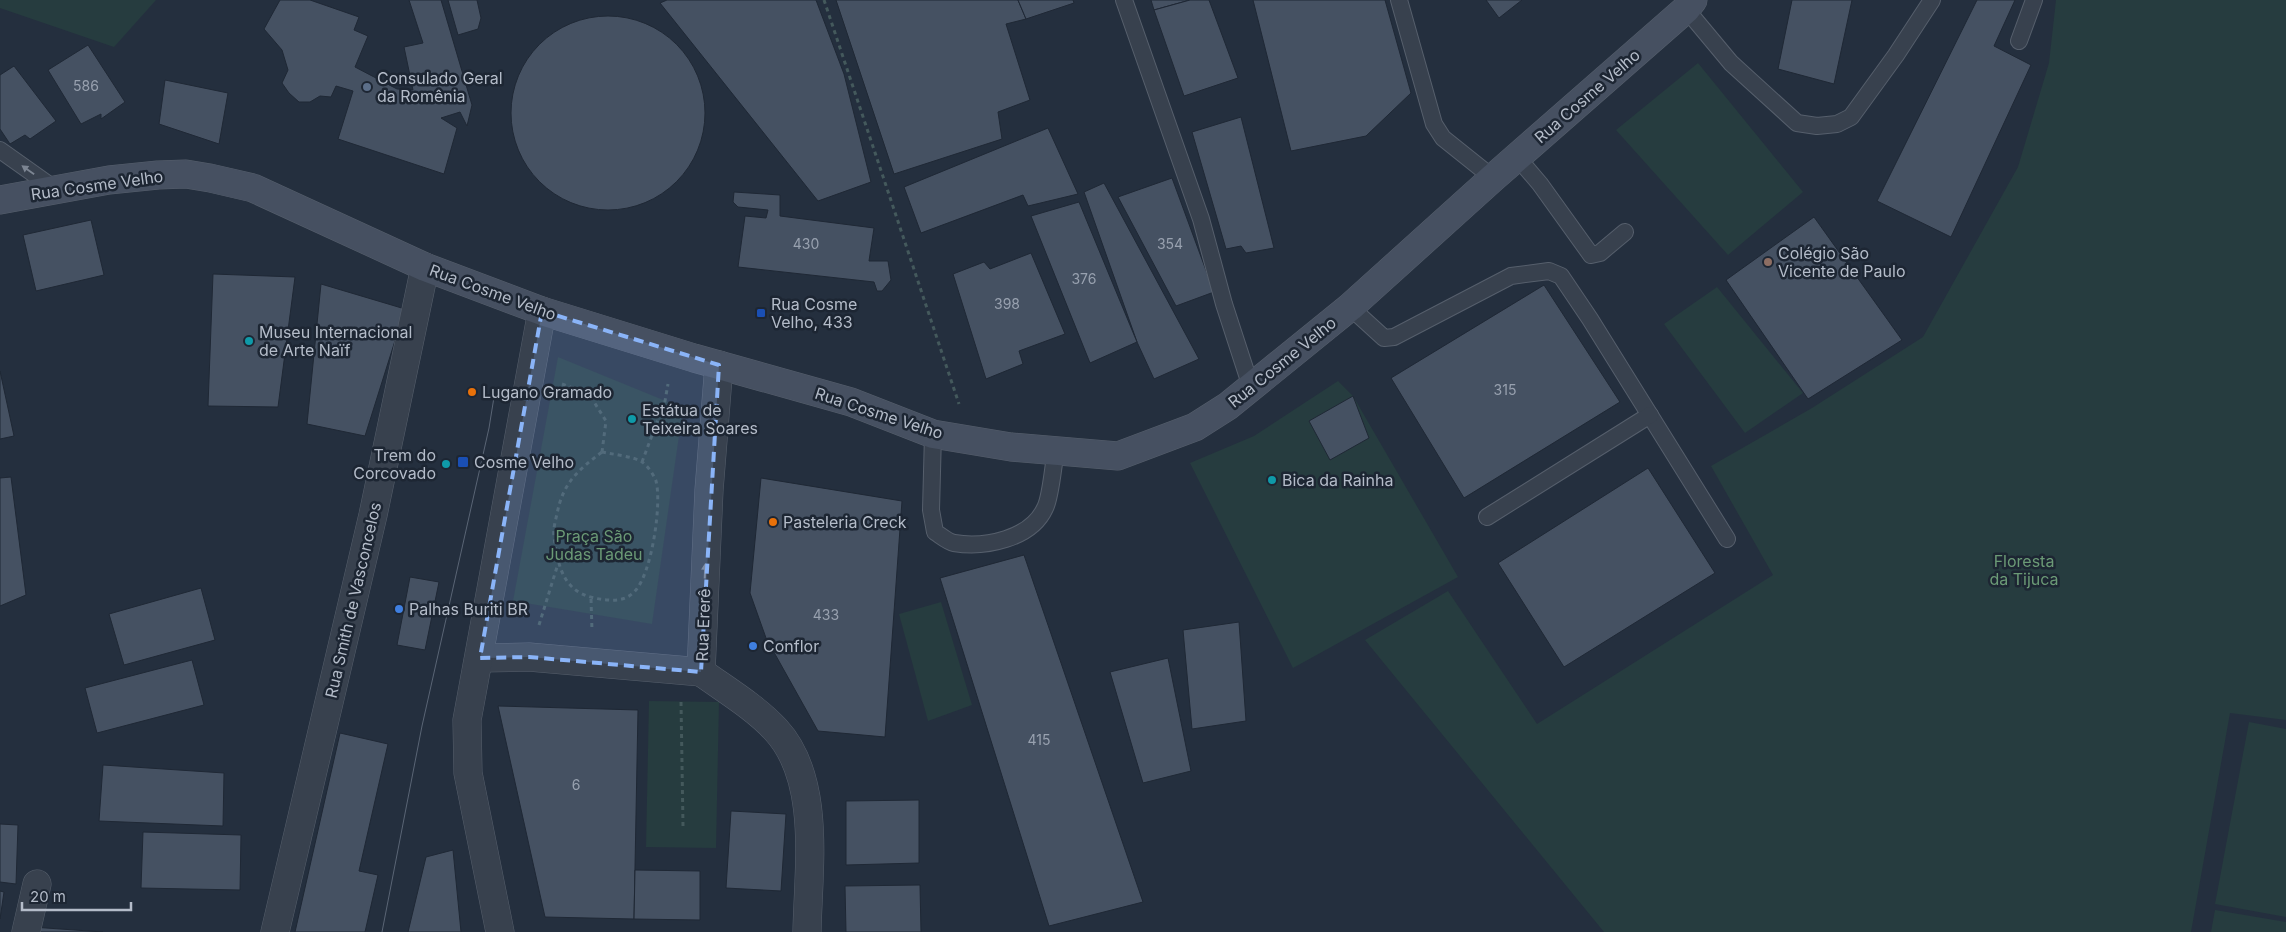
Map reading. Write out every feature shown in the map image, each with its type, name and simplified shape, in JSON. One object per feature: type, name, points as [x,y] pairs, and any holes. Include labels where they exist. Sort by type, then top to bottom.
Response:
[{"type":"main road","name":"Rua Cosme Velho","points":[[0,200],[55,189],[158,175],[186,174],[210,178],[252,188],[425,267],[542,311],[719,365],[851,402],[932,434],[1056,451],[1118,456],[1195,427],[1228,406],[1350,307],[1492,178],[1690,5]]},
{"type":"street","name":"Rua Smith de Vasconcelos","points":[[276,932],[373,515],[425,267]]},
{"type":"street","points":[[500,932],[468,773],[467,720],[480,658],[542,311]]},
{"type":"street","name":"Rua Ererê","points":[[719,365],[709,490],[701,672],[776,730],[796,759],[807,802],[807,932]]},
{"type":"street","points":[[480,658],[529,656],[701,672]]},
{"type":"street","points":[[26,932],[37,884]]},
{"type":"lane","points":[[1124,0],[1201,219],[1224,304],[1251,387]]},
{"type":"lane","points":[[1399,0],[1434,124],[1443,138],[1492,178]]},
{"type":"lane","points":[[1690,5],[1731,63],[1797,123],[1817,126],[1837,124],[1851,117],[1896,55],[1932,0]]},
{"type":"lane","points":[[2019,41],[2034,0]]},
{"type":"lane","points":[[0,150],[55,189]]},
{"type":"lane","points":[[1517,158],[1552,200],[1589,254],[1600,253],[1625,232]]},
{"type":"lane","points":[[1350,307],[1384,338],[1394,337],[1511,276],[1549,271],[1561,276],[1727,539]]},
{"type":"lane","points":[[1487,517],[1650,415]]},
{"type":"lane","points":[[932,434],[931,510],[935,532],[952,543],[981,544],[1008,538],[1032,526],[1046,507],[1056,451]]},
{"type":"path","points":[[824,0],[960,407],[968,439]]},
{"type":"path","points":[[642,462],[665,401],[675,352]]},
{"type":"path","points":[[530,372],[589,394],[606,421],[602,452],[579,470],[561,495],[553,533],[558,566],[572,589],[591,599],[620,601],[636,590],[647,567],[657,520],[658,497],[655,478],[642,462],[602,452]]},
{"type":"path","points":[[529,656],[558,566]]},
{"type":"path","points":[[655,667],[681,701],[683,826]]},
{"type":"highlighted area","points":[[542,311],[719,365],[701,672],[529,657],[480,658]]},
{"type":"green space","points":[[0,0],[156,0],[114,47],[0,8]]},
{"type":"green space","name":"Floresta da Tijuca","points":[[2056,0],[2286,0],[2286,720],[2230,713],[2191,932],[1604,932],[1365,640],[1448,591],[1537,724],[1773,575],[1711,466],[1812,408],[1923,337],[2018,167],[2049,63]]},
{"type":"green space","points":[[1698,63],[1803,192],[1728,255],[1616,130]]},
{"type":"green space","points":[[1717,287],[1803,393],[1745,433],[1664,324]]},
{"type":"green space","name":"Praça São Judas Tadeu","points":[[558,357],[683,408],[652,624],[513,601]]},
{"type":"green space","points":[[1338,381],[1353,396],[1458,577],[1293,668],[1190,463],[1254,436]]},
{"type":"green space","points":[[941,602],[972,705],[928,721],[899,614]]},
{"type":"green space","points":[[649,701],[719,702],[716,848],[646,847]]},
{"type":"green space","points":[[2249,722],[2286,729],[2286,917],[2215,904]]},
{"type":"green space","points":[[2215,910],[2286,922],[2286,932],[2211,932]]},
{"type":"building","name":"Consulado Geral da Romênia","points":[[280,0],[310,0],[359,17],[354,30],[368,36],[355,67],[397,89],[413,90],[404,47],[423,43],[409,0],[441,0],[472,105],[467,126],[460,112],[441,118],[457,128],[444,174],[338,139],[353,91],[336,86],[331,97],[320,96],[310,102],[299,102],[289,93],[282,83],[288,70],[282,50],[264,29]]},
{"type":"building","points":[[448,0],[477,0],[481,18],[478,29],[458,35]]},
{"type":"building","points":[[667,0],[816,0],[844,74],[871,182],[818,201],[660,3]]},
{"type":"building","points":[[836,0],[1018,0],[1026,19],[1006,24],[1030,100],[998,112],[1002,139],[894,174]]},
{"type":"building","points":[[1018,0],[1073,0],[1074,3],[1026,19]]},
{"type":"building","points":[[1151,0],[1190,0],[1154,10]]},
{"type":"building","points":[[1190,0],[1209,0],[1238,78],[1184,96],[1154,10]]},
{"type":"building","points":[[1253,0],[1385,0],[1411,93],[1366,136],[1291,151]]},
{"type":"building","points":[[1486,0],[1522,0],[1499,18]]},
{"type":"building","points":[[1792,0],[1852,0],[1834,84],[1778,69]]},
{"type":"building","points":[[1977,0],[2015,0],[1994,46],[2031,65],[1951,237],[1877,201]]},
{"type":"building","points":[[598,16],[618,16],[654,27],[677,44],[689,59],[698,76],[705,103],[705,123],[698,150],[689,167],[677,182],[662,194],[645,203],[618,210],[598,210],[562,199],[546,188],[533,175],[522,159],[515,141],[511,123],[511,103],[522,67],[533,51],[546,38],[562,27],[580,20]]},
{"type":"building","points":[[88,45],[125,102],[101,119],[101,114],[81,124],[48,70]]},
{"type":"building","points":[[14,66],[56,121],[30,139],[25,135],[10,144],[0,129],[0,75]]},
{"type":"building","points":[[165,80],[228,93],[219,144],[159,124]]},
{"type":"building","points":[[1241,117],[1274,248],[1246,253],[1241,246],[1226,249],[1192,132]]},
{"type":"building","points":[[1048,128],[1078,194],[1028,206],[1023,195],[921,233],[904,187]]},
{"type":"building","points":[[1172,178],[1214,292],[1176,306],[1118,197]]},
{"type":"building","points":[[1104,183],[1199,359],[1154,379],[1137,342],[1084,192]]},
{"type":"building","points":[[734,192],[780,195],[780,216],[874,228],[869,261],[888,261],[891,280],[882,291],[877,291],[874,282],[738,267],[745,216],[766,218],[768,210],[738,207],[733,202]]},
{"type":"building","points":[[1079,202],[1137,342],[1090,363],[1031,216]]},
{"type":"building","points":[[1814,217],[1902,340],[1808,399],[1726,280]]},
{"type":"building","points":[[91,220],[104,275],[36,291],[23,235]]},
{"type":"building","points":[[1031,253],[1065,334],[1019,351],[1023,364],[986,379],[953,274],[984,262],[990,269]]},
{"type":"building","name":"Museu Internacional de Arte Naïf","points":[[213,274],[295,277],[278,407],[208,406]]},
{"type":"building","points":[[321,284],[405,309],[365,436],[307,424]]},
{"type":"building","points":[[1544,285],[1620,402],[1464,498],[1391,378]]},
{"type":"building","points":[[0,371],[14,436],[0,439]]},
{"type":"building","points":[[1353,396],[1369,438],[1330,460],[1309,421]]},
{"type":"building","points":[[1648,468],[1715,573],[1564,667],[1498,563]]},
{"type":"building","points":[[11,477],[26,595],[0,606],[0,478]]},
{"type":"building","points":[[761,478],[902,501],[885,737],[818,731],[766,638],[750,593]]},
{"type":"building","points":[[1024,555],[1143,902],[1049,926],[940,578]]},
{"type":"building","points":[[410,577],[439,582],[425,650],[397,645]]},
{"type":"building","points":[[201,588],[215,640],[124,665],[109,614]]},
{"type":"building","points":[[1239,622],[1246,721],[1192,729],[1183,630]]},
{"type":"building","points":[[1168,658],[1191,771],[1143,783],[1110,672]]},
{"type":"building","points":[[192,660],[204,705],[97,733],[85,688]]},
{"type":"building","points":[[498,706],[638,710],[634,919],[545,917]]},
{"type":"building","points":[[340,733],[388,744],[359,871],[378,875],[365,932],[295,932]]},
{"type":"building","points":[[103,765],[224,773],[223,826],[99,821]]},
{"type":"building","points":[[919,800],[919,863],[846,865],[846,801]]},
{"type":"building","points":[[731,811],[786,814],[781,891],[726,888]]},
{"type":"building","points":[[0,824],[18,825],[16,884],[0,882]]},
{"type":"building","points":[[143,832],[241,835],[240,890],[141,888]]},
{"type":"building","points":[[453,850],[461,932],[408,932],[426,857]]},
{"type":"building","points":[[635,870],[700,871],[700,920],[634,919]]},
{"type":"building","points":[[920,885],[921,932],[846,932],[845,886]]},
{"type":"building","points":[[0,891],[4,892],[0,919]]},
{"type":"building","points":[[32,927],[103,932],[32,932]]},
{"type":"tram line","points":[[382,932],[422,726],[489,428],[495,391]]},
{"type":"place","name":"Consulado Geral da Romênia","points":[[367,87]]},
{"type":"place","name":"Colégio São Vicente de Paulo","points":[[1768,262]]},
{"type":"place","name":"Rua Cosme Velho, 433","points":[[761,313]]},
{"type":"place","name":"Museu Internacional de Arte Naïf","points":[[249,341]]},
{"type":"place","name":"Lugano Gramado","points":[[472,392]]},
{"type":"place","name":"Estátua de Teixeira Soares","points":[[632,419]]},
{"type":"place","name":"Cosme Velho","points":[[463,462]]},
{"type":"place","name":"Trem do Corcovado","points":[[446,464]]},
{"type":"place","name":"Bica da Rainha","points":[[1272,480]]},
{"type":"place","name":"Pasteleria Creck","points":[[773,522]]},
{"type":"place","name":"Palhas Buriti BR","points":[[399,609]]},
{"type":"place","name":"Conflor","points":[[753,646]]}]
